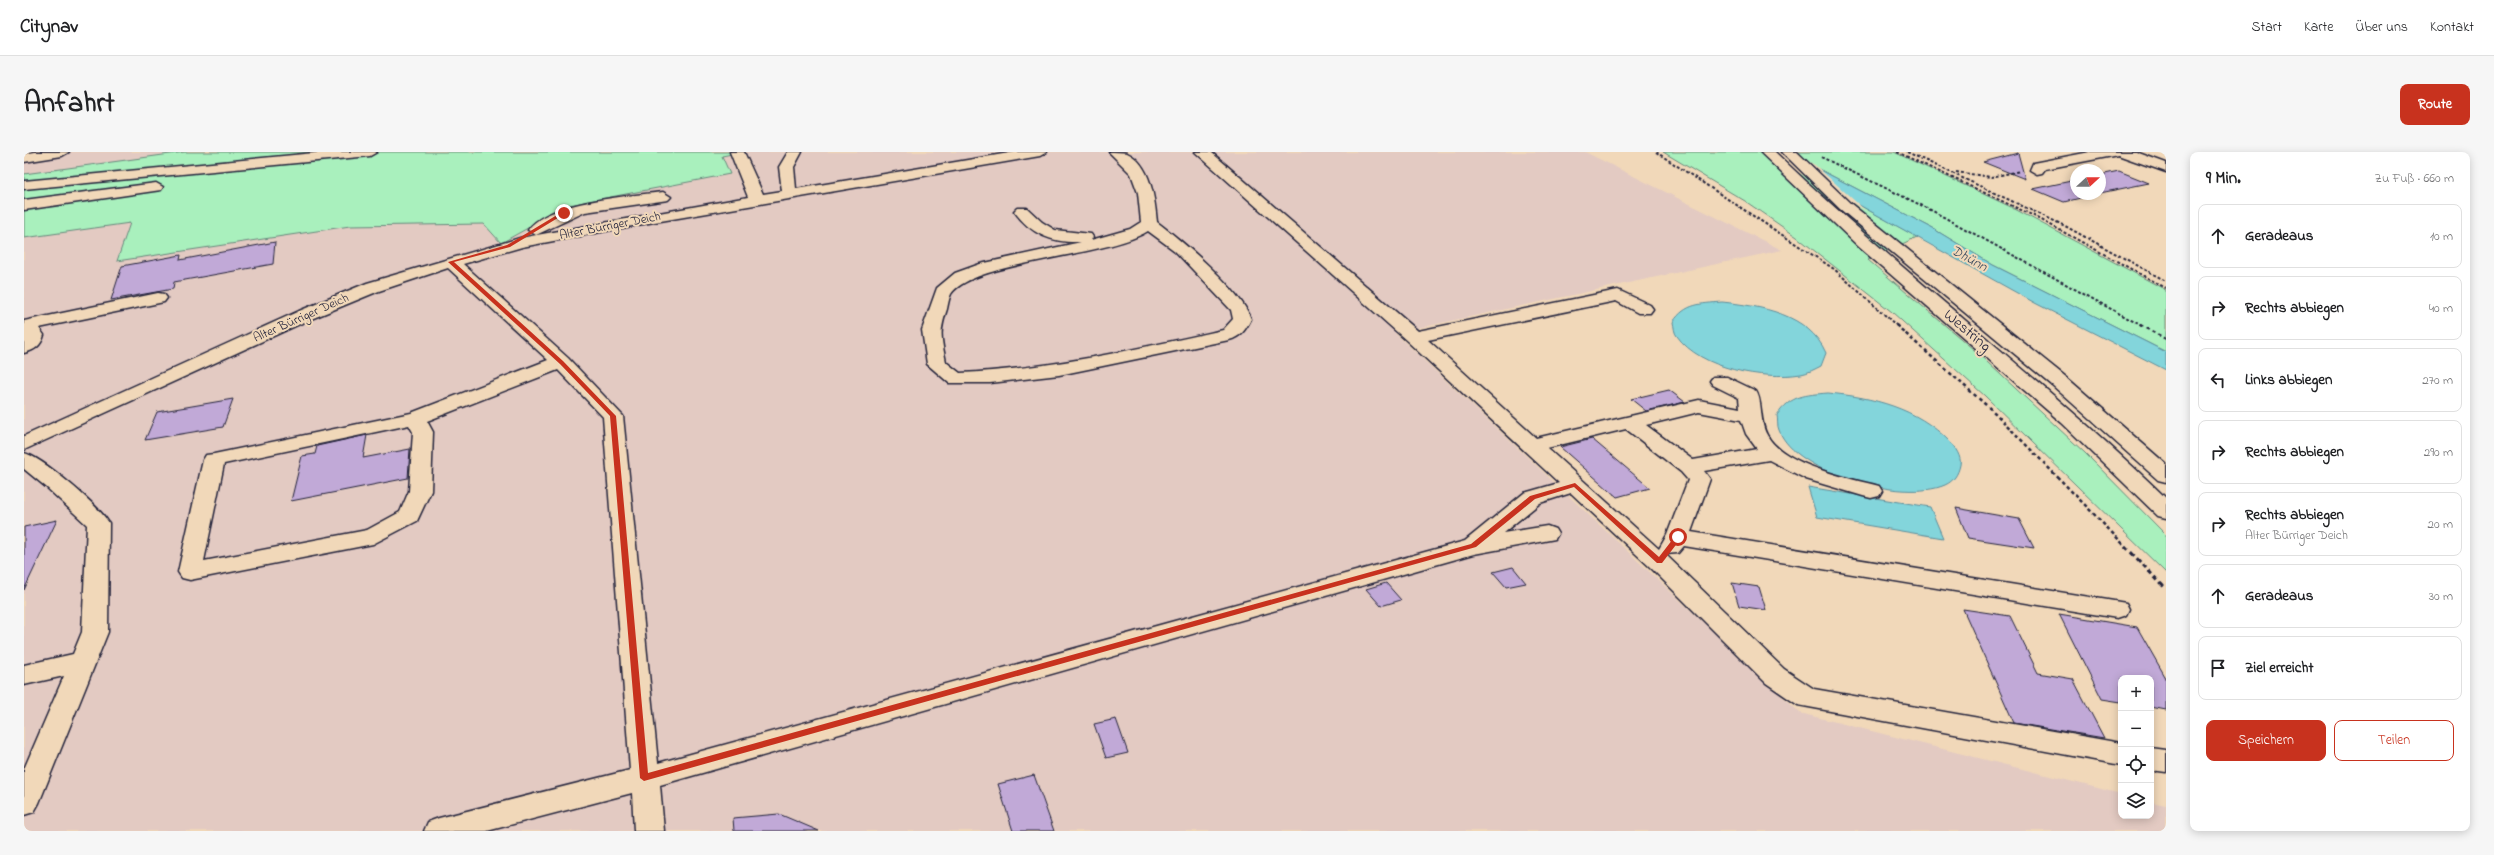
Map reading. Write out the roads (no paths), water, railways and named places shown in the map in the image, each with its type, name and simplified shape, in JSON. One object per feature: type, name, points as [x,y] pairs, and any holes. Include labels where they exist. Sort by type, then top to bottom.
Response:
[{"type":"main road","points":[[24,158],[62,152]]},
{"type":"main road","points":[[24,185],[370,152]]},
{"type":"main road","points":[[737,152],[757,198]]},
{"type":"main road","points":[[790,193],[785,173],[787,160],[794,152]]},
{"type":"main road","name":"Alter Bürriger Deich","points":[[24,444],[305,315],[373,287],[451,262],[509,246],[757,198],[1040,152]]},
{"type":"main road","points":[[1116,152],[1125,157],[1139,173],[1148,196],[1142,228]]},
{"type":"main road","points":[[1202,152],[1414,337],[1530,446],[1659,562],[1776,676],[1807,698],[2118,753]]},
{"type":"main road","name":"Westring","points":[[1767,152],[1876,255],[2061,410],[2166,511]]},
{"type":"main road","name":"Westring","points":[[1789,152],[1845,206],[2059,381],[2166,475]]},
{"type":"main road","points":[[2038,168],[2113,152]]},
{"type":"main road","points":[[2132,153],[2166,168]]},
{"type":"main road","points":[[24,205],[215,179],[269,162]]},
{"type":"main road","points":[[509,246],[548,221],[582,208],[663,197]]},
{"type":"main road","points":[[536,230],[549,225],[639,208],[718,206]]},
{"type":"main road","points":[[1022,211],[1038,228],[1052,237],[1066,238],[1142,228],[1181,248],[1239,308],[1242,319],[1238,327],[1229,334],[1155,350],[999,379],[956,379],[937,364],[931,330],[943,292],[961,277],[986,268],[1099,243],[1142,228]]},
{"type":"main road","points":[[451,262],[562,362],[613,416],[649,831]]},
{"type":"main road","points":[[1414,337],[1618,295],[1644,309]]},
{"type":"main road","points":[[24,326],[158,298]]},
{"type":"main road","points":[[24,330],[29,329],[35,335],[33,342],[24,348]]},
{"type":"main road","points":[[416,418],[423,432],[420,491],[409,516],[373,536],[190,572],[214,460],[416,418],[562,362]]},
{"type":"main road","points":[[1720,381],[1749,395],[1750,416],[1756,434],[1773,453],[1812,472],[1871,491]]},
{"type":"main road","points":[[1530,446],[1699,406],[1750,416]]},
{"type":"main road","points":[[1629,422],[1689,467],[1699,479],[1678,537],[1659,562]]},
{"type":"main road","points":[[1689,467],[1773,453]]},
{"type":"main road","points":[[24,460],[54,482],[98,523],[95,632],[24,803]]},
{"type":"main road","points":[[1473,546],[1532,498],[1575,485]]},
{"type":"main road","points":[[439,831],[644,778],[1473,546],[1547,534]]},
{"type":"main road","points":[[1678,537],[2117,609]]},
{"type":"main road","points":[[24,676],[82,662]]},
{"type":"main road","points":[[2154,759],[2166,761]]},
{"type":"water","name":"Dhünn","points":[[1764,152],[1786,152],[1932,228],[1993,265],[2166,352],[2166,370],[2035,303]]},
{"type":"water","points":[[1722,302],[1768,310],[1782,314],[1796,321],[1808,329],[1818,340],[1826,353],[1821,366],[1801,374],[1769,375],[1734,370],[1701,357],[1687,347],[1676,335],[1673,322],[1683,311],[1688,308],[1700,304]]},
{"type":"water","points":[[1828,393],[1877,401],[1908,412],[1923,420],[1949,441],[1958,452],[1960,465],[1955,477],[1945,485],[1927,490],[1904,490],[1879,487],[1853,481],[1806,460],[1789,446],[1779,430],[1777,415],[1788,403],[1799,397]]},
{"type":"water","points":[[1808,487],[1930,507],[1943,538],[1817,517]]}]
